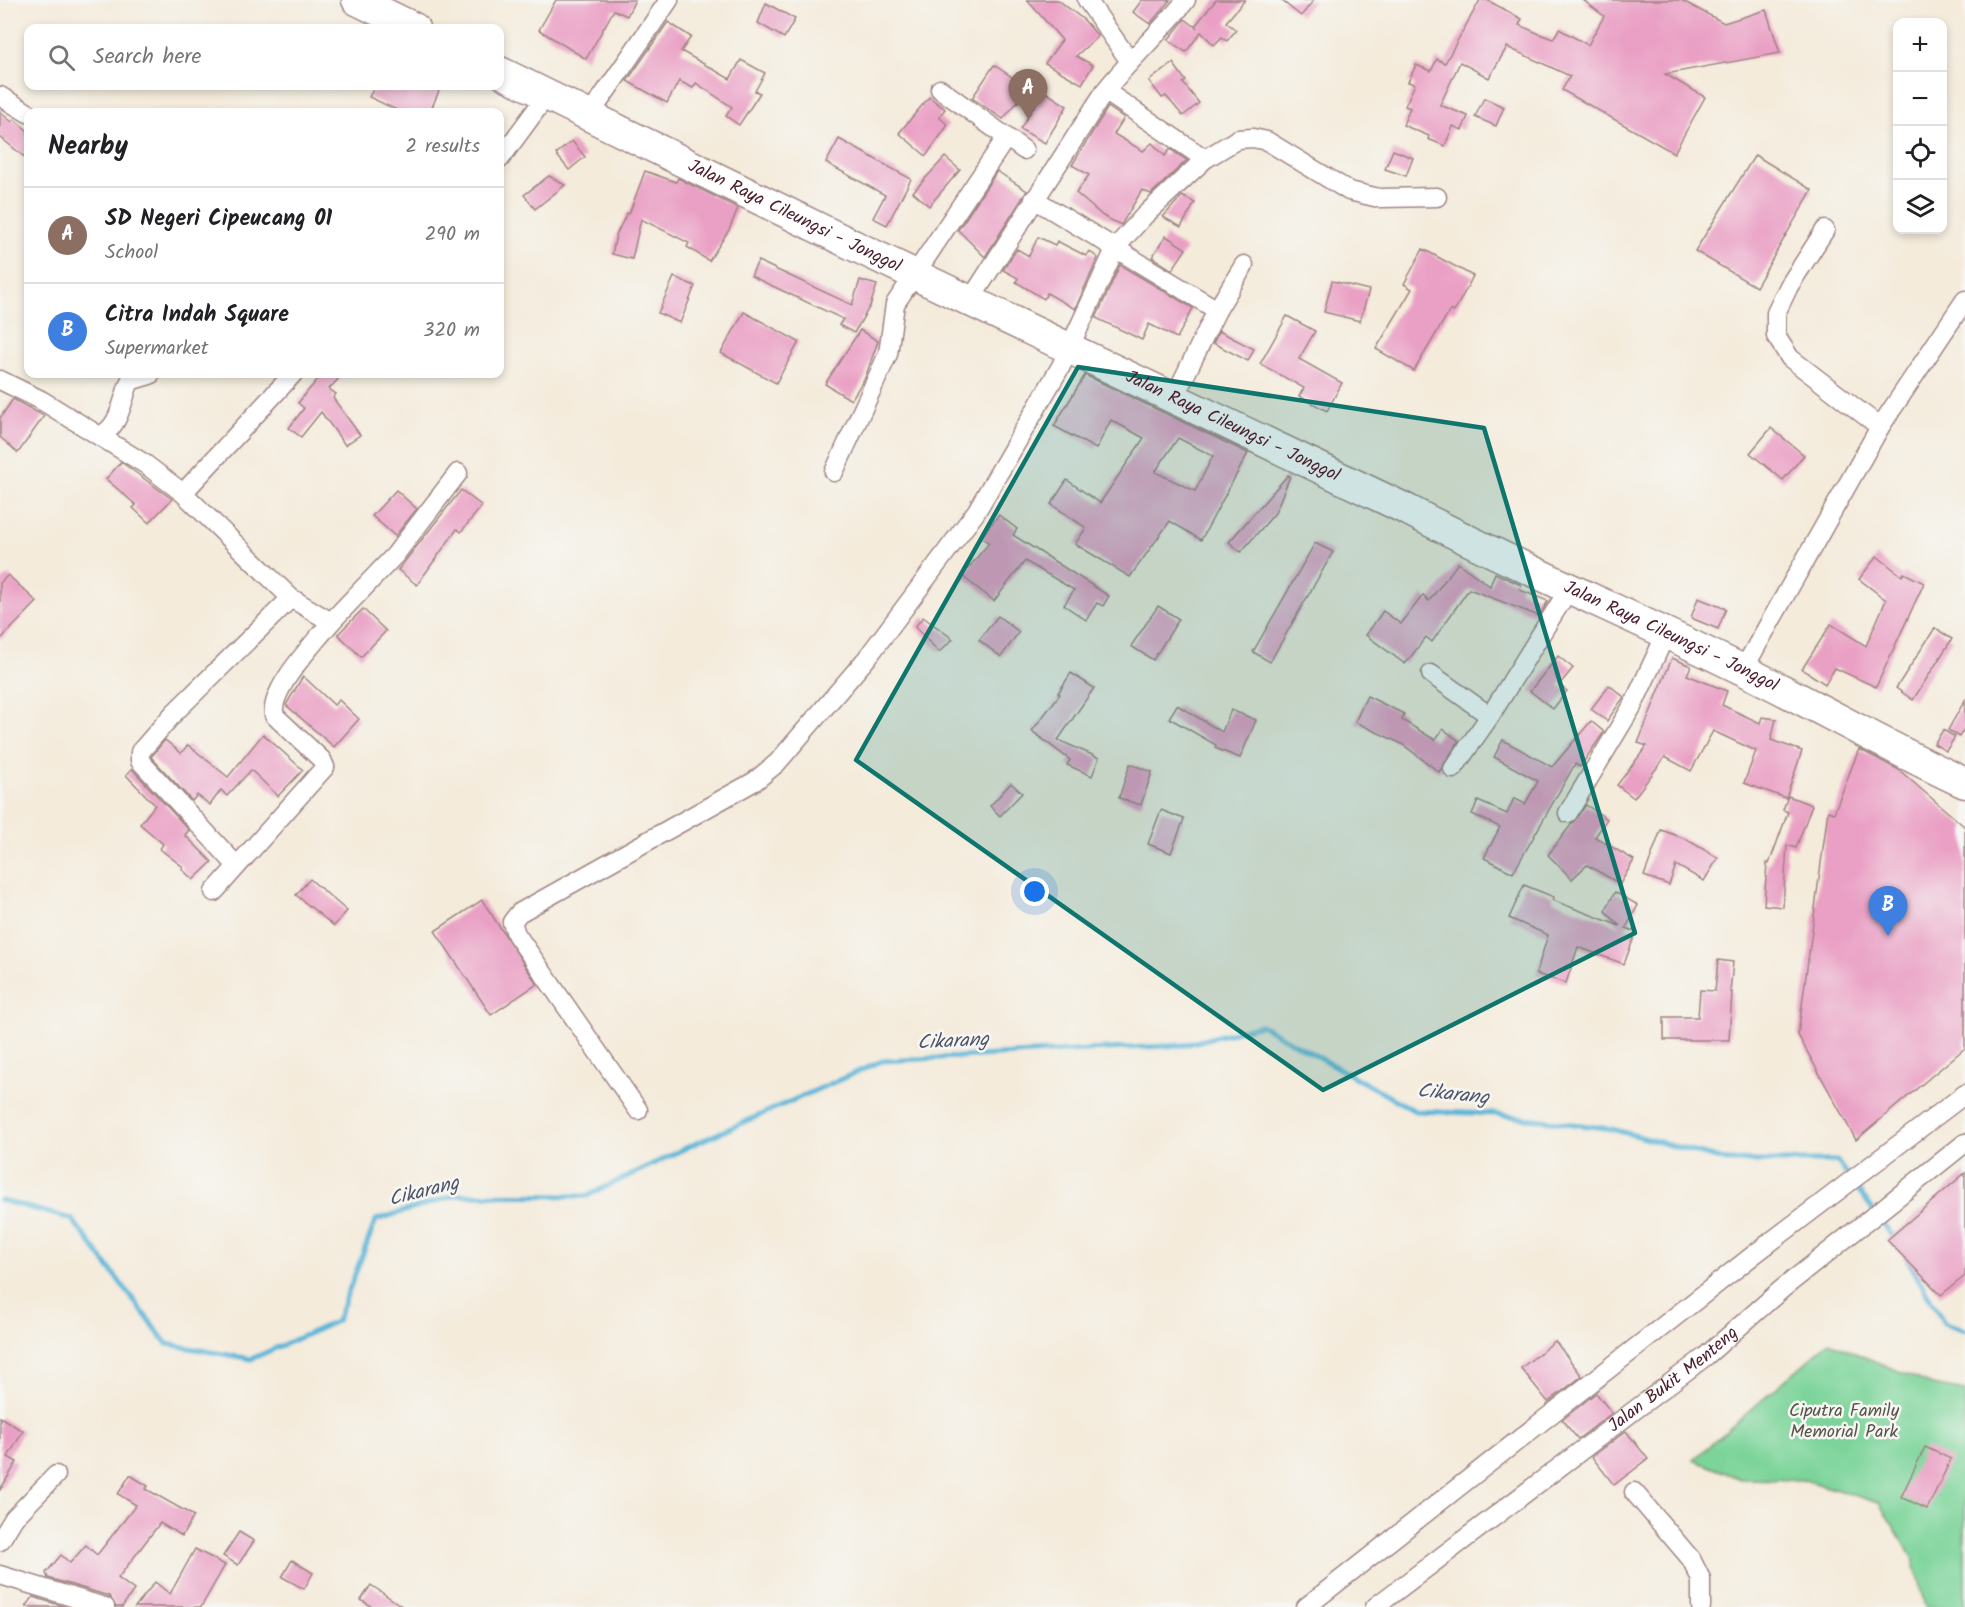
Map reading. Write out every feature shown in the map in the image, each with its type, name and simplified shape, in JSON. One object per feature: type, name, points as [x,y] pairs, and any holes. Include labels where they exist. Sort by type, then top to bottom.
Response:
[{"type":"main road","points":[[357,0],[406,24]]},
{"type":"main road","name":"Jalan Raya Cileungsi - Jonggol","points":[[504,74],[914,274],[971,299],[1069,349],[1743,670],[1911,758],[1965,783]]},
{"type":"street","points":[[589,116],[669,0]]},
{"type":"street","points":[[1087,0],[1129,60]]},
{"type":"street","points":[[971,299],[1105,91],[1129,60],[1186,0]]},
{"type":"street","points":[[940,89],[1024,150]]},
{"type":"street","points":[[1105,91],[1205,159]]},
{"type":"street","points":[[504,154],[547,95]]},
{"type":"street","points":[[0,96],[24,111]]},
{"type":"street","points":[[834,472],[888,354],[895,304],[1006,138]]},
{"type":"street","points":[[638,1110],[516,934],[512,922],[519,913],[755,781],[777,763],[867,658],[976,512],[1069,349],[1116,247],[1145,215],[1205,159],[1238,139],[1253,138],[1267,141],[1349,191],[1379,198],[1437,197]]},
{"type":"street","points":[[1034,199],[1217,310]]},
{"type":"street","points":[[1825,230],[1784,295],[1776,313],[1776,336],[1790,358],[1880,427]]},
{"type":"street","points":[[1174,398],[1217,310],[1244,265]]},
{"type":"street","points":[[1743,670],[1880,427],[1965,300]]},
{"type":"street","points":[[99,436],[108,432],[114,424],[130,381],[140,378]]},
{"type":"street","points":[[183,493],[288,378]]},
{"type":"street","points":[[0,380],[41,400],[124,449],[183,493],[291,598],[331,622]]},
{"type":"street","points":[[214,892],[325,767],[322,760],[274,715],[273,705],[278,692],[331,622],[395,555],[458,473]]},
{"type":"street","points":[[1453,769],[1490,716],[1569,589]]},
{"type":"street","points":[[236,865],[140,761],[140,752],[174,713],[291,598]]},
{"type":"street","points":[[1568,813],[1633,705],[1666,634]]},
{"type":"street","points":[[1431,674],[1490,716]]},
{"type":"street","points":[[1306,1607],[1756,1254],[1965,1094]]},
{"type":"street","name":"Jalan Bukit Menteng","points":[[1375,1607],[1706,1356],[1782,1289],[1965,1143]]},
{"type":"street","points":[[0,1541],[14,1518],[56,1475]]},
{"type":"street","points":[[1634,1492],[1691,1559],[1701,1579],[1701,1607]]},
{"type":"street","points":[[0,1575],[105,1607]]},
{"type":"highlighted area","points":[[1078,367],[1484,428],[1635,933],[1323,1090],[856,760]]},
{"type":"green space","name":"Ciputra Family Memorial Park","points":[[1829,1342],[1932,1385],[1965,1391],[1965,1607],[1925,1607],[1913,1558],[1879,1503],[1805,1480],[1741,1479],[1693,1460]]},
{"type":"building","points":[[556,0],[635,0],[627,16],[614,10],[586,59],[539,30]]},
{"type":"building","points":[[1027,0],[1058,0],[1084,20],[1098,36],[1076,56],[1093,65],[1082,84],[1045,63],[1062,40]]},
{"type":"building","points":[[1142,0],[1170,0],[1150,24],[1133,12]]},
{"type":"building","points":[[1216,0],[1245,0],[1226,22],[1236,30],[1227,41],[1222,37],[1214,45],[1201,32],[1186,52],[1168,40],[1185,19],[1197,28],[1195,26]]},
{"type":"building","points":[[1281,0],[1314,0],[1301,16]]},
{"type":"building","points":[[1480,0],[1487,0],[1522,19],[1519,25],[1542,35],[1553,39],[1559,29],[1588,45],[1604,16],[1583,0],[1681,0],[1724,23],[1766,10],[1780,53],[1665,74],[1705,97],[1674,153],[1562,90],[1570,76],[1507,47],[1489,78],[1460,62],[1440,105],[1468,116],[1462,130],[1453,126],[1445,146],[1403,125],[1410,108],[1405,106],[1415,84],[1408,82],[1416,65],[1431,71],[1437,59],[1445,63]]},
{"type":"building","points":[[766,3],[795,19],[784,38],[758,23]]},
{"type":"building","points":[[668,22],[691,37],[681,51],[730,79],[741,60],[765,73],[755,91],[760,93],[739,125],[726,116],[732,107],[696,83],[693,88],[679,81],[667,103],[627,81]]},
{"type":"building","points":[[1173,63],[1186,81],[1183,83],[1199,103],[1183,116],[1166,96],[1162,98],[1149,81]]},
{"type":"building","points":[[994,65],[1015,79],[1018,74],[1067,106],[1045,143],[1020,129],[1037,102],[1025,93],[1003,119],[972,98]]},
{"type":"building","points":[[373,90],[439,90],[432,108],[392,108],[369,97]]},
{"type":"building","points":[[929,97],[945,109],[939,117],[948,125],[926,156],[899,133]]},
{"type":"building","points":[[1484,98],[1504,107],[1496,126],[1475,117]]},
{"type":"building","points":[[1108,107],[1124,118],[1114,134],[1143,151],[1152,143],[1165,156],[1170,149],[1187,160],[1151,194],[1142,190],[1121,225],[1103,216],[1076,193],[1089,175],[1072,165]]},
{"type":"building","points":[[0,112],[12,122],[14,119],[24,128],[24,157],[0,137]]},
{"type":"building","points":[[839,139],[911,179],[887,225],[873,218],[885,195],[826,163]]},
{"type":"building","points":[[572,141],[585,157],[569,170],[556,154]]},
{"type":"building","points":[[1393,150],[1413,158],[1406,176],[1385,169]]},
{"type":"building","points":[[1755,155],[1812,190],[1756,287],[1695,251]]},
{"type":"building","points":[[945,157],[960,170],[929,206],[913,192]]},
{"type":"building","points":[[645,171],[676,182],[678,178],[738,208],[729,230],[709,261],[687,247],[689,243],[641,219],[632,259],[612,254],[616,235],[627,213],[629,214]]},
{"type":"building","points":[[997,171],[1027,191],[985,257],[958,230]]},
{"type":"building","points":[[549,176],[565,185],[535,209],[524,195]]},
{"type":"building","points":[[1182,196],[1195,203],[1181,227],[1163,217]]},
{"type":"building","points":[[1166,236],[1186,249],[1172,270],[1152,257]]},
{"type":"building","points":[[1038,237],[1055,245],[1057,241],[1086,256],[1089,251],[1098,258],[1075,309],[1047,293],[1044,299],[1016,282],[1018,278],[1003,270],[1017,249],[1029,256]]},
{"type":"building","points":[[1423,249],[1473,276],[1454,312],[1450,310],[1414,371],[1376,349],[1412,289],[1404,284]]},
{"type":"building","points":[[758,261],[852,305],[860,280],[877,285],[870,306],[854,333],[839,325],[843,319],[751,276]]},
{"type":"building","points":[[1120,265],[1193,308],[1177,338],[1149,324],[1142,340],[1096,318]]},
{"type":"building","points":[[674,277],[695,286],[680,323],[658,313]]},
{"type":"building","points":[[1332,281],[1369,290],[1360,321],[1324,312]]},
{"type":"building","points":[[744,312],[799,342],[776,383],[721,353]]},
{"type":"building","points":[[1287,316],[1315,331],[1299,359],[1342,383],[1327,411],[1299,396],[1304,388],[1260,364]]},
{"type":"building","points":[[860,330],[878,341],[865,378],[851,400],[825,384]]},
{"type":"building","points":[[1219,331],[1254,349],[1248,361],[1213,343]]},
{"type":"building","points":[[1085,375],[1248,453],[1201,540],[1170,521],[1130,577],[1075,544],[1086,528],[1051,504],[1067,480],[1100,503],[1144,438],[1111,420],[1096,449],[1054,426]],"holes":[[[1178,438],[1213,456],[1195,491],[1155,472]]]},
{"type":"building","points":[[319,378],[339,378],[329,389],[336,394],[333,398],[360,435],[345,445],[321,412],[301,437],[289,428],[304,408],[298,403]]},
{"type":"building","points":[[13,399],[44,416],[18,453],[0,437],[0,418]]},
{"type":"building","points":[[1771,428],[1804,455],[1783,480],[1750,453]]},
{"type":"building","points":[[121,462],[172,499],[149,523],[133,508],[136,505],[106,479]]},
{"type":"building","points":[[1288,475],[1290,476],[1275,513],[1241,552],[1229,542]]},
{"type":"building","points":[[396,490],[417,509],[395,536],[372,516]]},
{"type":"building","points":[[461,490],[482,506],[461,532],[457,529],[417,585],[398,570]]},
{"type":"building","points":[[999,515],[1017,529],[1013,535],[1109,596],[1103,606],[1097,603],[1086,620],[1064,605],[1074,590],[1025,561],[994,601],[962,576],[989,543],[981,537]]},
{"type":"building","points":[[1315,543],[1333,552],[1270,662],[1253,652]]},
{"type":"building","points":[[1877,556],[1902,576],[1904,573],[1924,583],[1876,687],[1835,668],[1825,684],[1802,669],[1831,624],[1866,646],[1886,600],[1859,579]]},
{"type":"building","points":[[1458,563],[1490,586],[1495,573],[1521,585],[1520,590],[1548,601],[1539,616],[1469,589],[1432,642],[1426,637],[1405,664],[1366,635],[1383,611],[1401,624],[1423,595],[1429,601]]},
{"type":"building","points":[[8,575],[37,602],[0,640],[0,583]]},
{"type":"building","points":[[1698,598],[1726,609],[1718,629],[1691,618]]},
{"type":"building","points":[[1158,606],[1179,619],[1153,660],[1131,646]]},
{"type":"building","points":[[363,609],[386,631],[361,657],[338,634]]},
{"type":"building","points":[[998,616],[1019,632],[1001,657],[979,640]]},
{"type":"building","points":[[923,617],[953,639],[939,652],[915,627]]},
{"type":"building","points":[[1935,628],[1952,639],[1913,700],[1896,688]]},
{"type":"building","points":[[1558,656],[1573,668],[1559,685],[1567,691],[1553,709],[1530,691]]},
{"type":"building","points":[[1672,658],[1691,666],[1687,675],[1727,691],[1722,705],[1760,723],[1762,717],[1776,719],[1771,740],[1802,751],[1786,798],[1744,783],[1756,751],[1713,731],[1691,771],[1665,757],[1634,798],[1617,785],[1647,746],[1638,743]]},
{"type":"building","points":[[1071,673],[1094,688],[1058,740],[1099,758],[1092,776],[1067,765],[1070,760],[1032,731],[1060,694],[1058,693]]},
{"type":"building","points":[[303,676],[334,705],[339,700],[359,719],[334,747],[286,705]]},
{"type":"building","points":[[1609,685],[1624,697],[1607,721],[1591,709]]},
{"type":"building","points":[[1367,696],[1404,714],[1402,720],[1435,740],[1443,729],[1459,741],[1439,772],[1402,744],[1355,722]]},
{"type":"building","points":[[1965,700],[1965,727],[1959,737],[1948,730]]},
{"type":"building","points":[[1177,705],[1222,732],[1231,710],[1256,720],[1240,758],[1215,748],[1216,745],[1169,718]]},
{"type":"building","points":[[1591,721],[1604,732],[1580,767],[1575,764],[1513,873],[1484,858],[1500,827],[1472,814],[1478,801],[1507,814],[1514,798],[1525,804],[1538,781],[1494,757],[1503,740],[1552,767]]},
{"type":"building","points":[[1943,730],[1955,737],[1946,751],[1934,744]]},
{"type":"building","points":[[263,734],[303,770],[278,796],[251,770],[227,796],[221,790],[210,805],[197,795],[192,801],[151,757],[165,740],[181,753],[188,745],[228,777]]},
{"type":"building","points":[[1859,749],[1899,770],[1965,827],[1965,1048],[1856,1140],[1798,1035],[1828,811],[1834,813]]},
{"type":"building","points":[[1130,764],[1152,772],[1141,805],[1119,798]]},
{"type":"building","points":[[132,769],[189,830],[185,835],[212,862],[193,880],[182,869],[183,867],[160,849],[163,844],[140,824],[155,805],[126,775]]},
{"type":"building","points":[[1011,783],[1022,793],[1000,816],[990,806]]},
{"type":"building","points":[[1788,796],[1812,805],[1796,848],[1787,845],[1783,907],[1764,905],[1767,863],[1769,864],[1788,812],[1783,810]]},
{"type":"building","points":[[1586,805],[1607,819],[1595,837],[1634,860],[1620,884],[1587,865],[1572,879],[1548,855]]},
{"type":"building","points":[[1161,810],[1184,819],[1171,853],[1148,844]]},
{"type":"building","points":[[1661,830],[1686,839],[1718,858],[1704,881],[1676,865],[1669,885],[1644,876]]},
{"type":"building","points":[[310,879],[347,911],[334,926],[296,895]]},
{"type":"building","points":[[1524,885],[1554,897],[1552,900],[1620,926],[1605,911],[1615,892],[1638,905],[1626,928],[1636,932],[1624,964],[1578,947],[1566,983],[1536,974],[1548,935],[1509,918]]},
{"type":"building","points":[[482,900],[537,984],[491,1015],[435,931]]},
{"type":"building","points":[[1718,960],[1733,962],[1729,1040],[1664,1040],[1664,1017],[1698,1017],[1700,990],[1715,991]]},
{"type":"building","points":[[1965,1173],[1965,1276],[1941,1295],[1887,1240]]},
{"type":"building","points":[[1555,1341],[1582,1376],[1548,1402],[1521,1368]]},
{"type":"building","points":[[1596,1393],[1612,1413],[1578,1439],[1562,1420]]},
{"type":"building","points":[[0,1417],[23,1431],[8,1457],[17,1462],[0,1490]]},
{"type":"building","points":[[1626,1431],[1648,1459],[1614,1485],[1592,1457]]},
{"type":"building","points":[[1925,1447],[1951,1459],[1927,1509],[1901,1497]]},
{"type":"building","points":[[130,1475],[148,1486],[146,1489],[194,1516],[182,1536],[160,1523],[118,1578],[134,1590],[122,1607],[116,1607],[109,1596],[48,1578],[46,1573],[61,1555],[70,1563],[86,1545],[97,1555],[136,1505],[118,1494]]},
{"type":"building","points":[[239,1532],[254,1541],[238,1565],[223,1556]]},
{"type":"building","points":[[195,1549],[225,1565],[201,1607],[135,1607],[155,1582],[170,1594]]},
{"type":"building","points":[[292,1560],[313,1573],[304,1589],[282,1577]]},
{"type":"building","points":[[371,1585],[403,1607],[372,1607],[361,1600]]},
{"type":"building","points":[[33,1597],[66,1607],[26,1607]]},
{"type":"waterway","name":"Cikarang","points":[[0,1200],[72,1219],[167,1344],[251,1359],[337,1321],[376,1220],[457,1195],[587,1196],[692,1145],[882,1061],[1184,1045],[1261,1025],[1415,1111],[1495,1114],[1612,1129],[1727,1161],[1837,1161],[1896,1241]]},
{"type":"waterway","name":"Cikarang","points":[[1906,1257],[1944,1323],[1965,1330]]},
{"type":"place","name":"SD Negeri Cipeucang 01","points":[[1028,119]]},
{"type":"place","name":"Citra Indah Square","points":[[1888,936]]}]
